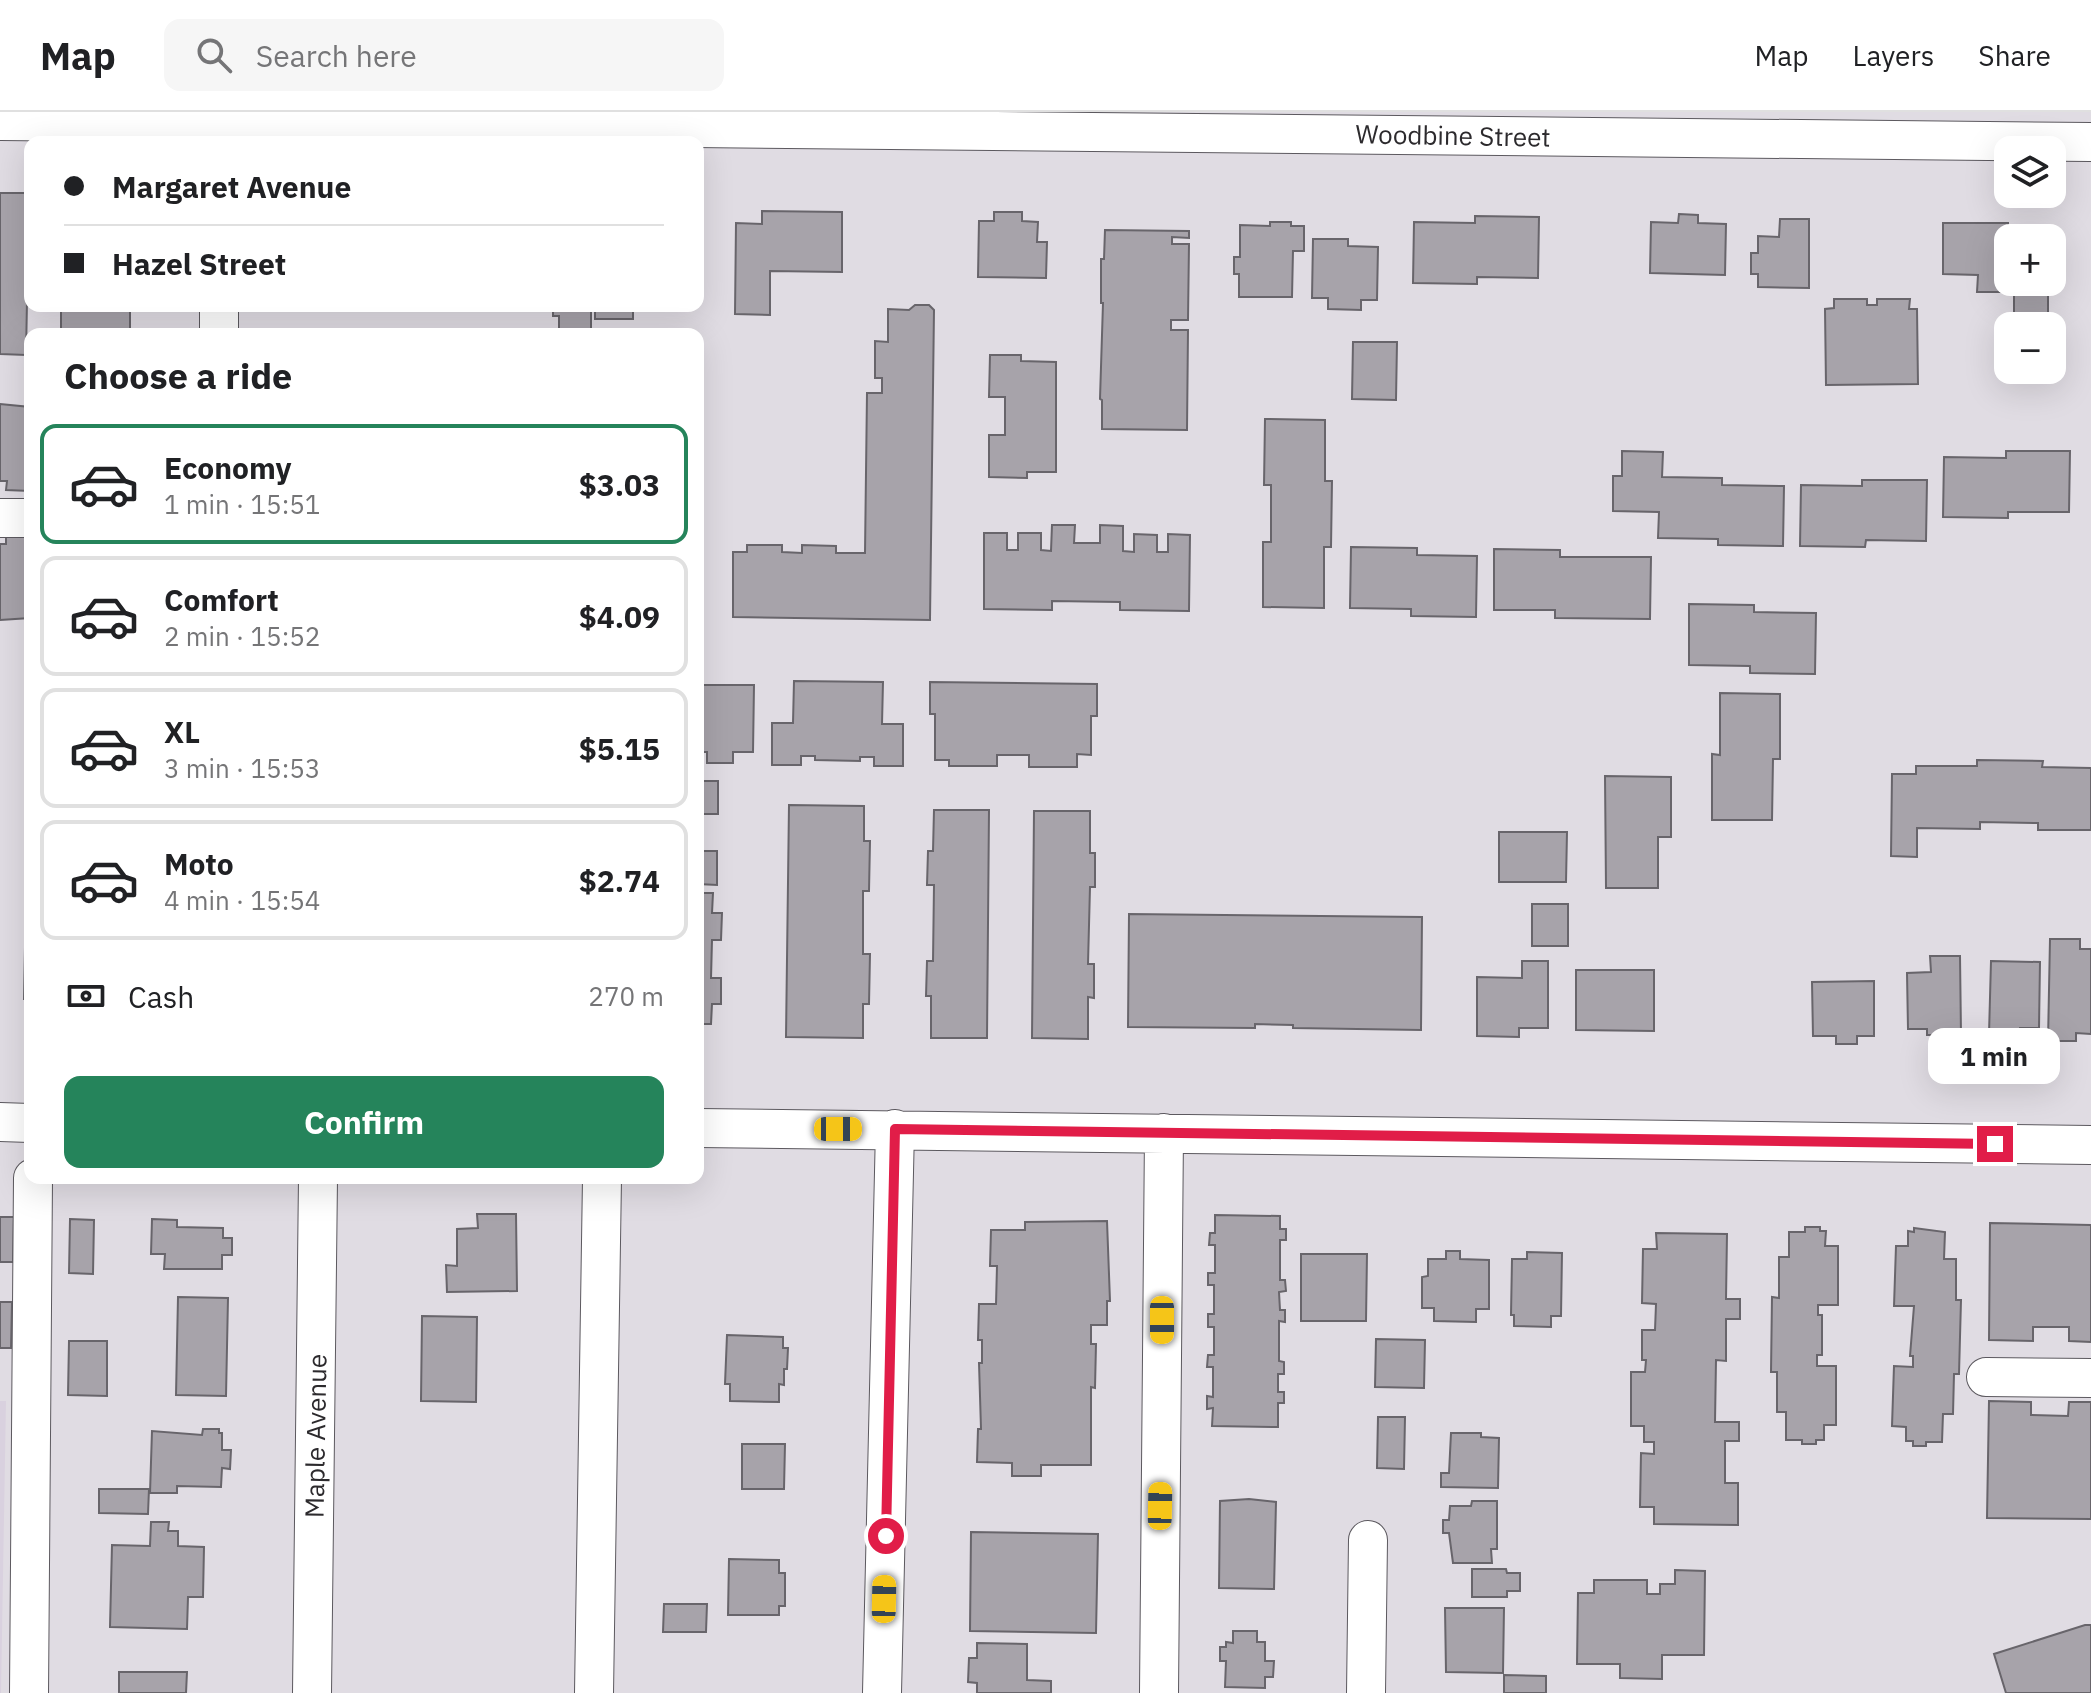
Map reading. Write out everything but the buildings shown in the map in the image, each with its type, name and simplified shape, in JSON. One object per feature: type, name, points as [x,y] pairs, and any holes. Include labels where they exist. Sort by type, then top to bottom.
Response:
[{"type":"street","name":"Woodbine Street","points":[[0,121],[221,132],[354,118],[1678,125],[2091,142]]},
{"type":"street","points":[[0,518],[24,518]]},
{"type":"street","points":[[0,1122],[24,1123]]},
{"type":"street","points":[[704,1128],[2091,1145]]},
{"type":"street","points":[[882,1693],[895,1129]]},
{"type":"street","points":[[1159,1693],[1164,1133]]},
{"type":"street","points":[[29,1693],[33,1184]]},
{"type":"street","name":"Maple Avenue","points":[[312,1693],[318,1184]]},
{"type":"street","points":[[594,1693],[602,1184]]},
{"type":"street","points":[[1986,1377],[2091,1378]]},
{"type":"street","points":[[1366,1693],[1368,1540]]},
{"type":"shaded area","points":[[0,1401],[6,1401],[1,1693],[0,1693]]},
{"type":"route","points":[[886,1536],[895,1129],[1995,1144]]}]
